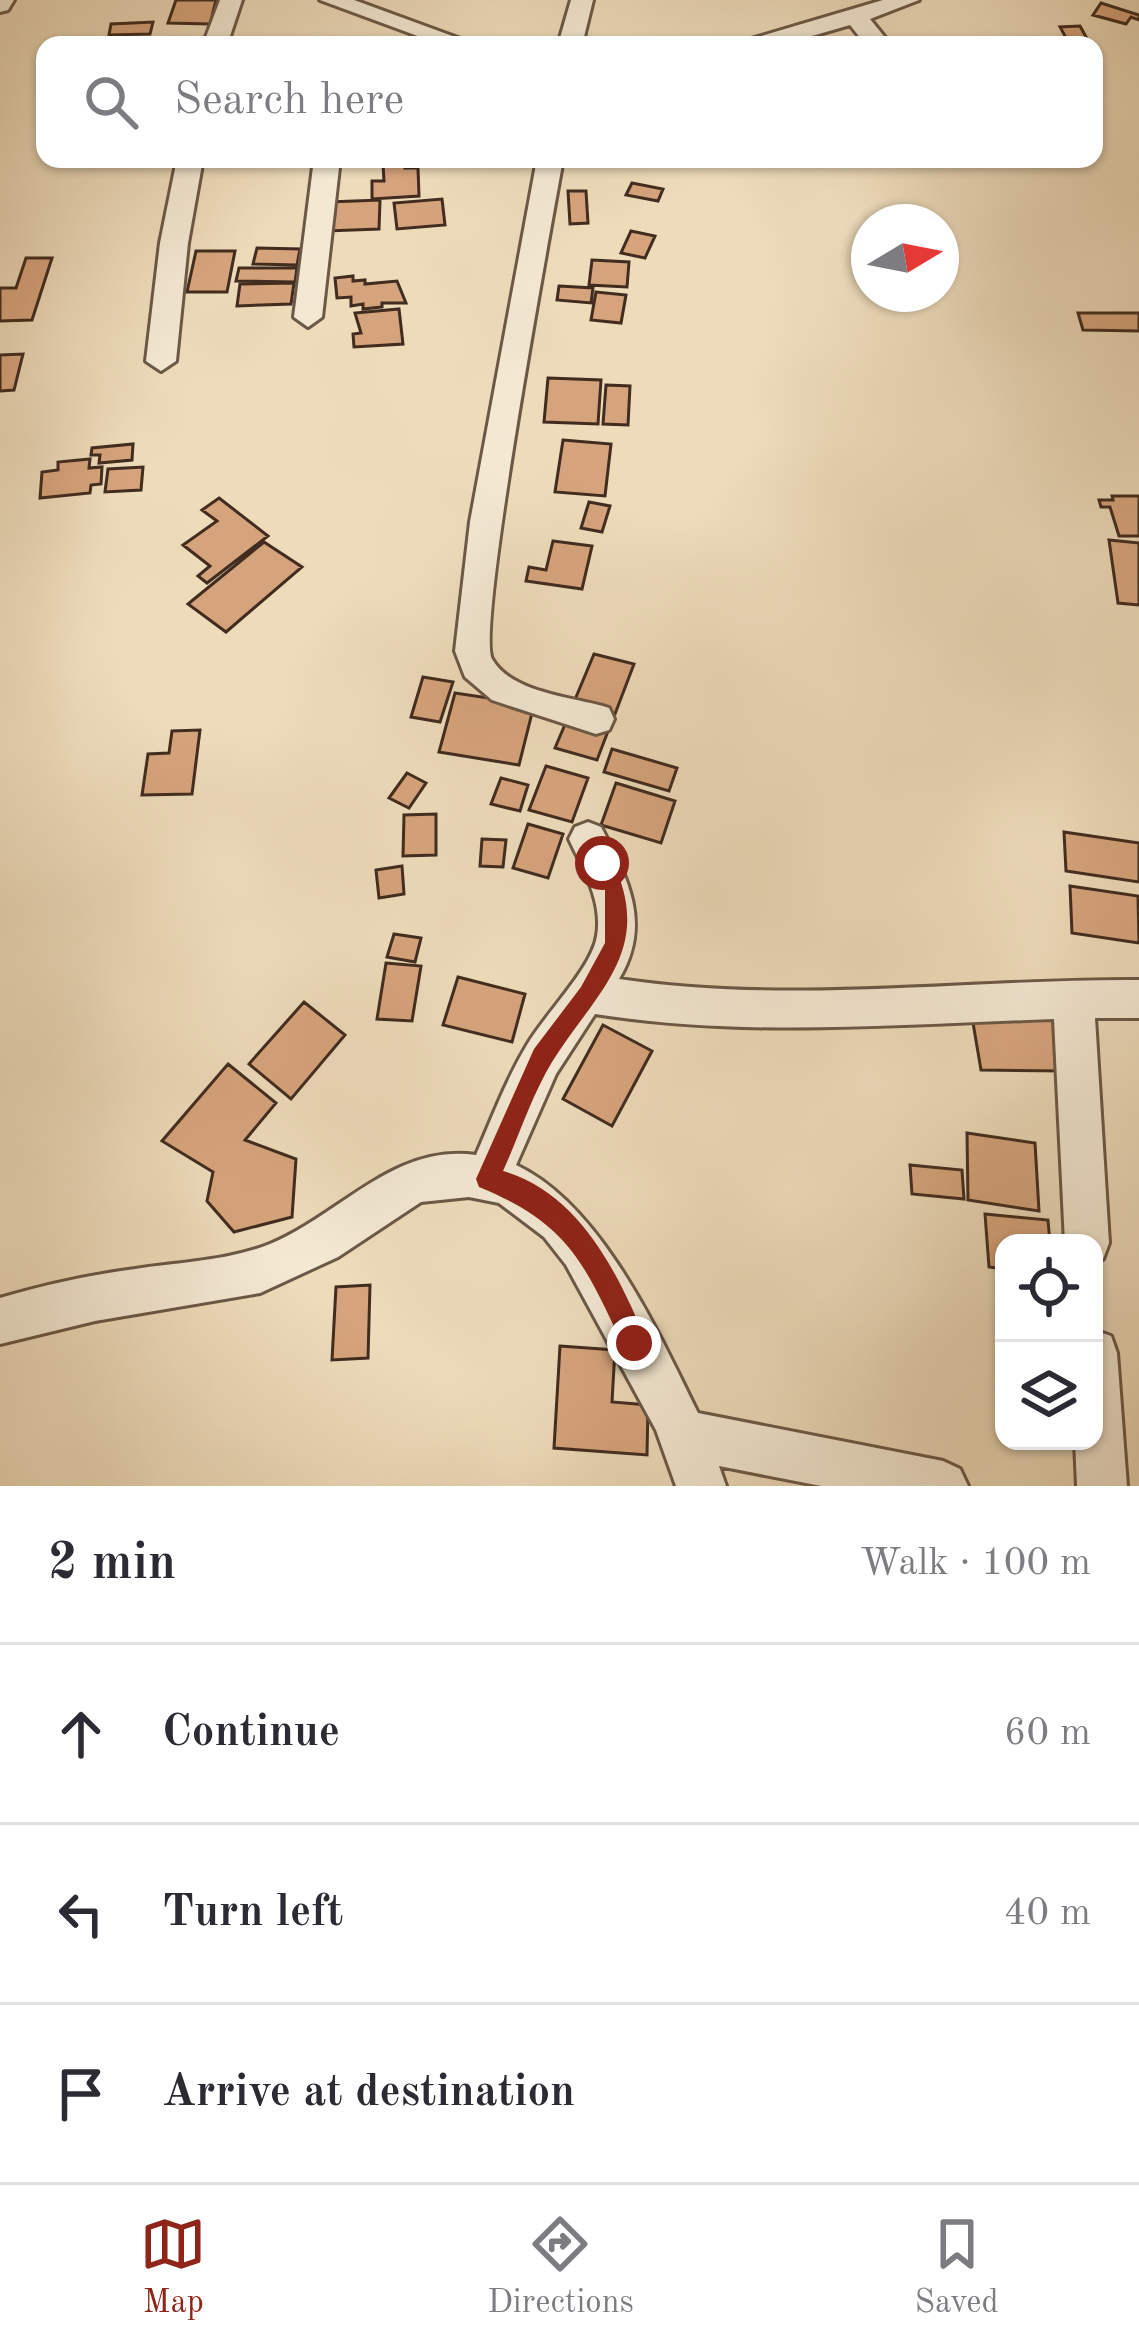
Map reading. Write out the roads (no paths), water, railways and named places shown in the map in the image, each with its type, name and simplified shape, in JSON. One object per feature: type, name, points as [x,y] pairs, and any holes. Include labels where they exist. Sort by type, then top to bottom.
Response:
[{"type":"street","points":[[218,36],[231,0]]},
{"type":"street","points":[[573,36],[583,0]]},
{"type":"street","points":[[787,36],[908,0]]},
{"type":"street","points":[[344,13],[431,36]]},
{"type":"street","points":[[855,16],[872,36]]},
{"type":"street","points":[[161,361],[174,243],[188,168]]},
{"type":"street","points":[[308,317],[326,168]]},
{"type":"street","points":[[548,168],[486,521],[472,651],[474,667],[493,685],[596,718]]},
{"type":"street","points":[[488,1179],[542,1057],[589,994],[616,945],[616,890],[589,839]]},
{"type":"street","points":[[589,994],[728,1009],[860,1010],[1073,997],[1139,999]]},
{"type":"street","points":[[1073,997],[1087,1234]]},
{"type":"street","points":[[0,1321],[71,1300],[244,1275],[300,1254],[401,1188],[426,1178],[488,1179],[533,1198],[576,1237],[601,1273],[687,1435],[701,1486]]},
{"type":"street","points":[[687,1435],[943,1486]]},
{"type":"street","points":[[1100,1450],[1102,1486]]}]
